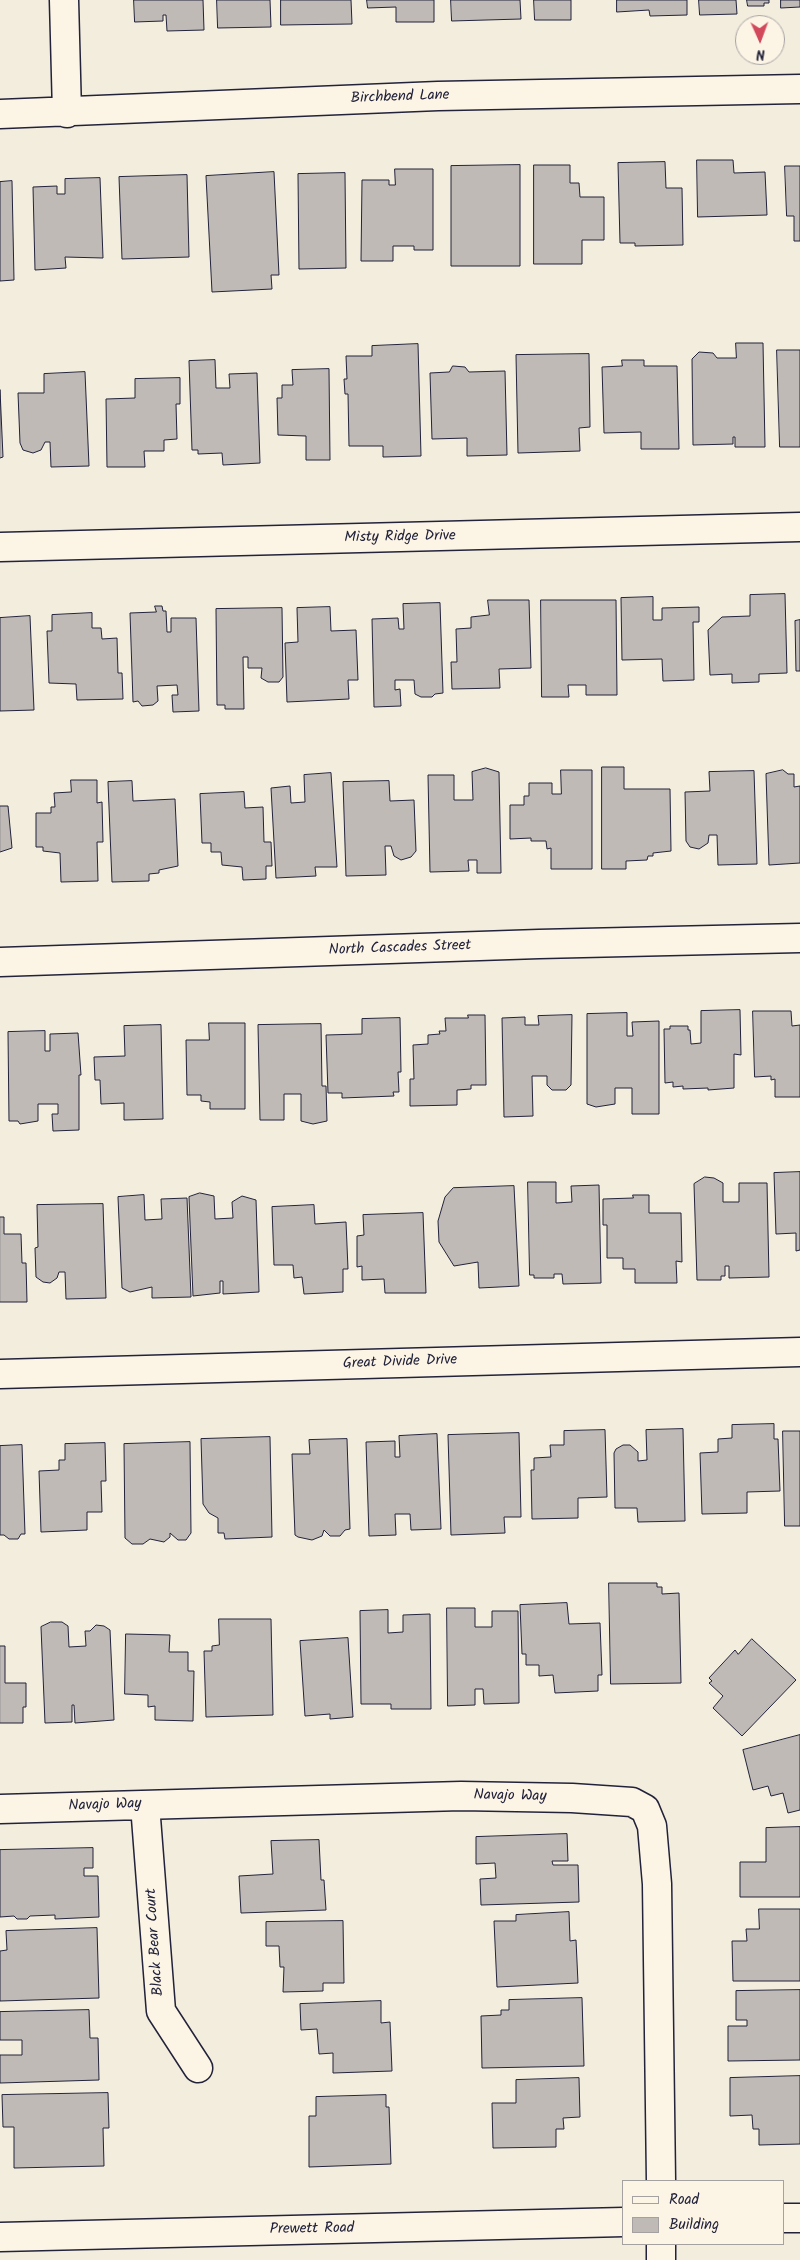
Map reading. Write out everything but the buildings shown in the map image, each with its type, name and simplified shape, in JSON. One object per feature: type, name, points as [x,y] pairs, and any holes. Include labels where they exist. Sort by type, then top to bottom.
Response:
[{"type":"street","points":[[64,0],[67,112]]},
{"type":"street","name":"Birchbend Lane","points":[[0,114],[438,96],[800,89]]},
{"type":"street","name":"Misty Ridge Drive","points":[[0,547],[800,527]]},
{"type":"street","name":"North Cascades Street","points":[[0,962],[539,944],[800,938]]},
{"type":"street","name":"Great Divide Drive","points":[[0,1374],[800,1352]]},
{"type":"street","name":"Navajo Way","points":[[0,1809],[461,1796],[632,1802],[645,1809],[652,1826],[657,1884],[660,2180]]},
{"type":"street","name":"Black Bear Court","points":[[145,1805],[161,2011],[198,2068]]},
{"type":"street","points":[[785,2218],[800,2218]]},
{"type":"street","name":"Prewett Road","points":[[0,2237],[622,2222]]},
{"type":"street","points":[[661,2245],[661,2260]]}]
